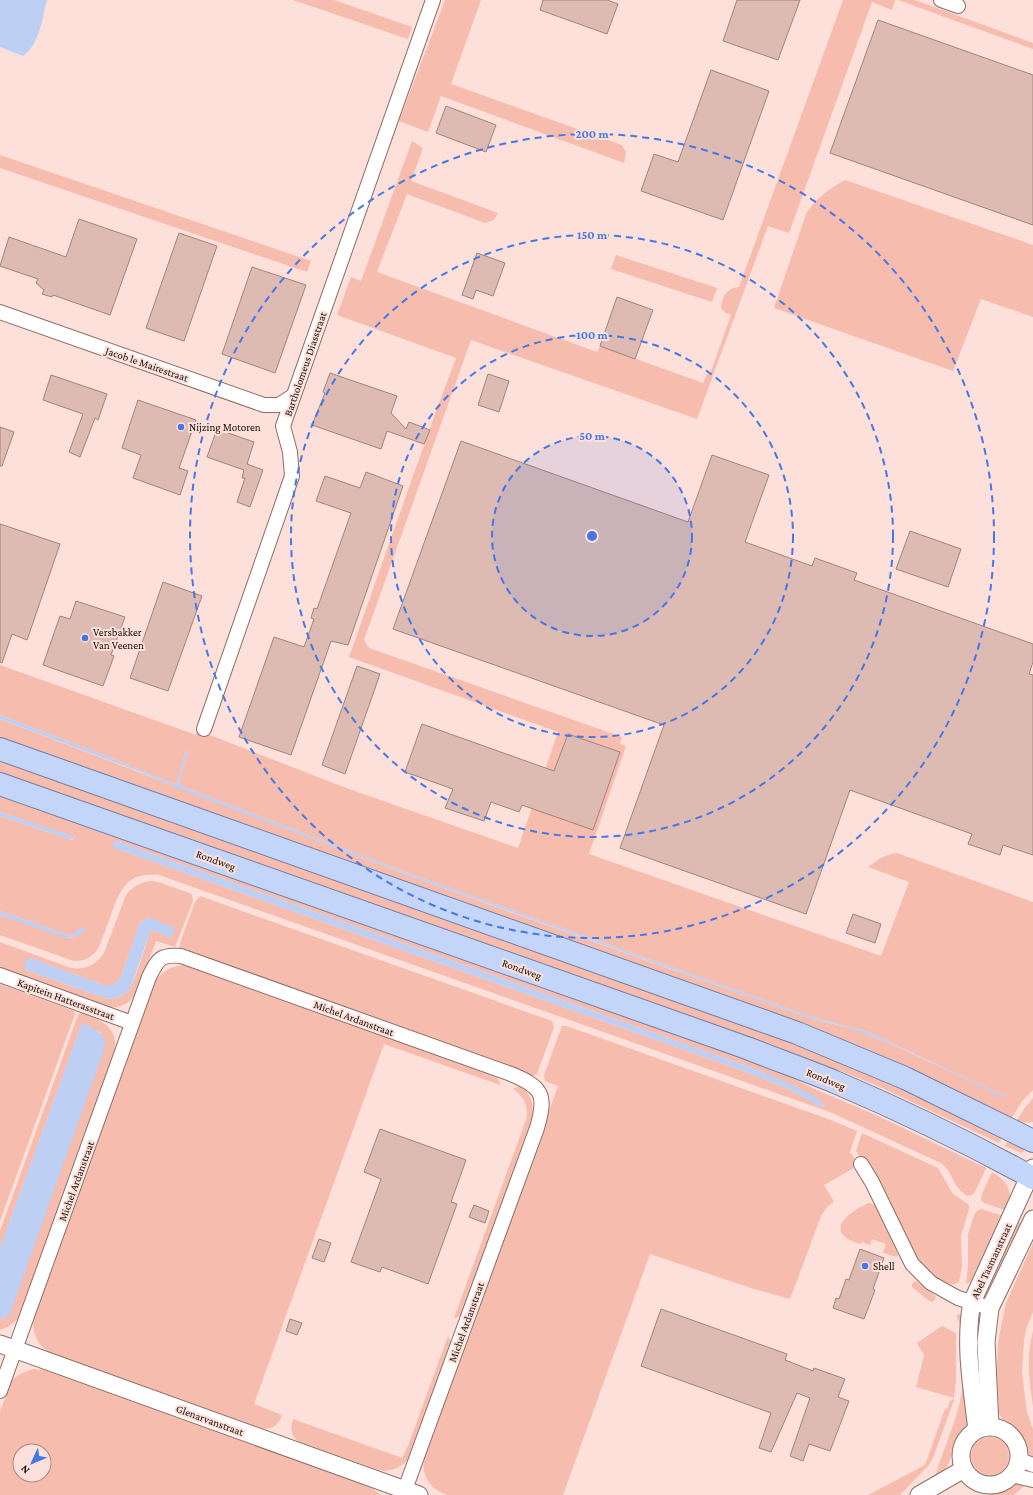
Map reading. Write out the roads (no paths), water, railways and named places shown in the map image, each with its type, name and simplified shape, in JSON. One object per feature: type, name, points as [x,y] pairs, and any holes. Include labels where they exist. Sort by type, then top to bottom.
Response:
[{"type":"main road","points":[[0,750],[797,1033],[905,1078],[1033,1141]]},
{"type":"main road","name":"Rondweg","points":[[0,784],[747,1048],[835,1082],[1032,1174]]},
{"type":"street","name":"Bartholomeus Diasstraat","points":[[204,729],[292,476],[290,452],[283,426],[433,0]]},
{"type":"street","points":[[941,0],[958,6]]},
{"type":"street","name":"Jacob le Mairestraat","points":[[0,312],[264,405],[279,405],[293,396]]},
{"type":"street","name":"Michel Ardanstraat","points":[[0,1391],[8,1347],[149,978],[161,958],[168,955],[181,956],[510,1074],[526,1080],[538,1089],[542,1099],[541,1113],[537,1128],[409,1493]]},
{"type":"street","name":"Kapitein Hatterasstraat","points":[[0,975],[132,1023]]},
{"type":"street","points":[[861,1164],[876,1190],[912,1264],[931,1283],[958,1298],[990,1308]]},
{"type":"street","name":"Abel Tasmanstraat","points":[[983,1428],[968,1344],[968,1322],[972,1302],[1032,1174]]},
{"type":"street","name":"Abel Tasmanstraat","points":[[983,1428],[986,1342],[990,1308],[1033,1218]]},
{"type":"street","name":"Glenarvanstraat","points":[[8,1347],[409,1493]]},
{"type":"street","points":[[983,1428],[1003,1430],[1010,1435],[1026,1462],[1017,1468],[1006,1480],[999,1484],[982,1484],[968,1476],[964,1469],[961,1461],[962,1447],[969,1435],[983,1428]]},
{"type":"street","points":[[919,1495],[964,1469]]},
{"type":"street","points":[[1012,1475],[1033,1480]]},
{"type":"water","points":[[0,0],[47,0],[37,38],[29,51],[23,56],[0,47]]},
{"type":"water","points":[[0,715],[175,784],[177,783],[187,750],[188,752],[179,782],[183,787],[400,870],[806,1015],[868,1032],[1006,1097],[1004,1098],[929,1061],[871,1036],[842,1026],[812,1019],[419,879],[185,791],[138,771],[0,719]]},
{"type":"water","points":[[0,812],[73,836],[75,838],[69,839],[0,816]]},
{"type":"water","points":[[117,841],[750,1067],[803,1090],[821,1101],[824,1106],[821,1107],[788,1089],[741,1070],[114,848],[111,844]]},
{"type":"water","points":[[0,911],[68,935],[73,934],[83,927],[85,930],[75,937],[63,937],[0,915]]},
{"type":"water","points":[[150,918],[175,928],[171,938],[152,930],[150,932],[131,987],[120,997],[105,998],[26,970],[24,966],[26,960],[31,958],[103,985],[113,985],[120,979],[140,923],[145,919]]},
{"type":"water","points":[[82,1023],[101,1034],[105,1042],[105,1047],[10,1314],[5,1318],[0,1319],[0,1248]]},
{"type":"place","name":"Nijzing Motoren","points":[[181,427]]},
{"type":"place","name":"Versbakker Van Veenen","points":[[85,638]]},
{"type":"place","name":"Shell","points":[[865,1266]]}]
